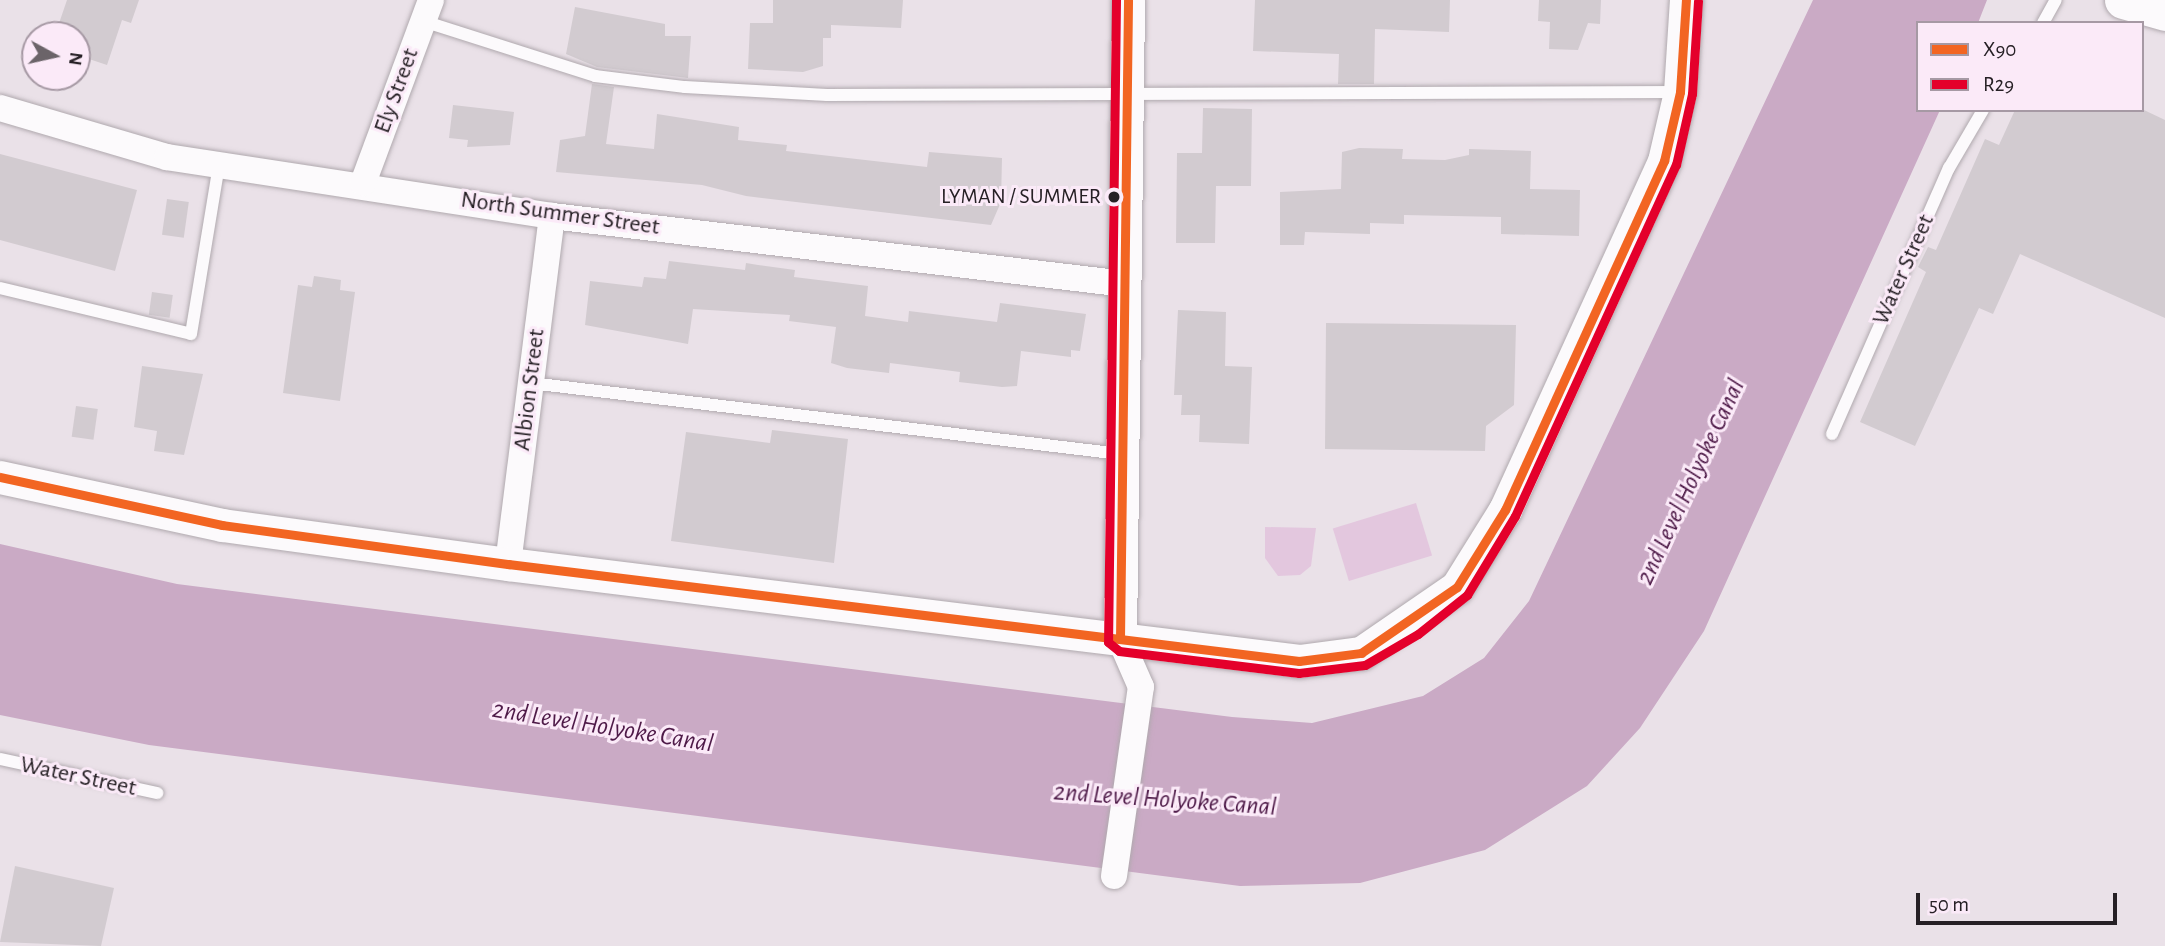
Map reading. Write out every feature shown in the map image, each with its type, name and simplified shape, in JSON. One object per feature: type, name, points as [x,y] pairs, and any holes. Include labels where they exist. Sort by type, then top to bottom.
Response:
[{"type":"main road","points":[[2123,0],[2165,12]]},
{"type":"street","points":[[1114,876],[1141,687],[1120,639],[1128,0]]},
{"type":"street","points":[[0,477],[222,525],[508,564],[1299,661],[1361,653],[1457,586],[1505,510],[1664,161],[1680,92],[1686,0]]},
{"type":"street","name":"Ely Street","points":[[363,183],[427,10]]},
{"type":"street","name":"North Summer Street","points":[[0,108],[167,157],[363,183],[552,216],[1126,284]]},
{"type":"street","name":"Albion Street","points":[[508,564],[552,216]]},
{"type":"lane","points":[[2044,21],[2056,0]]},
{"type":"lane","points":[[427,10],[594,76],[684,87],[827,94],[1680,92]]},
{"type":"lane","name":"Water Street","points":[[1832,434],[1949,168],[1982,112]]},
{"type":"lane","points":[[0,288],[191,334],[219,164]]},
{"type":"lane","points":[[531,383],[1124,455]]},
{"type":"lane","name":"Water Street","points":[[0,760],[157,793]]},
{"type":"shaded area","points":[[1416,503],[1432,556],[1349,581],[1333,528]]},
{"type":"shaded area","points":[[1265,527],[1316,528],[1311,566],[1300,575],[1278,576],[1265,558]]},
{"type":"water","name":"2nd Level Holyoke Canal","points":[[1813,0],[1987,0],[1979,21],[1916,21],[1916,112],[1939,112],[1704,631],[1640,728],[1587,786],[1485,850],[1360,883],[1240,886],[149,745],[0,715],[0,544],[177,584],[1232,717],[1312,723],[1423,696],[1484,658],[1529,601]]},
{"type":"building","points":[[67,0],[139,0],[131,23],[122,20],[107,65],[91,60],[91,21],[60,21]]},
{"type":"building","points":[[773,0],[903,0],[901,28],[831,25],[831,38],[823,38],[823,66],[803,72],[748,69],[750,23],[773,23]]},
{"type":"building","points":[[1255,0],[1450,0],[1449,32],[1375,29],[1374,84],[1338,84],[1339,54],[1253,51]]},
{"type":"building","points":[[1539,0],[1601,0],[1600,24],[1588,23],[1578,50],[1549,49],[1550,22],[1538,21]]},
{"type":"building","points":[[575,7],[665,24],[665,36],[691,36],[688,78],[597,67],[566,54]]},
{"type":"building","points":[[592,84],[614,87],[606,144],[654,149],[657,114],[739,127],[738,140],[787,145],[786,151],[927,167],[929,152],[1002,158],[1001,202],[991,225],[746,196],[702,185],[556,172],[560,140],[585,136]]},
{"type":"building","points":[[453,105],[514,112],[510,145],[467,147],[468,140],[449,138]]},
{"type":"building","points":[[1203,108],[1252,109],[1251,186],[1216,186],[1215,243],[1176,243],[1177,153],[1202,153]]},
{"type":"building","points":[[2144,110],[2165,120],[2165,318],[2020,254],[1993,314],[1979,308],[1915,446],[1860,422],[1926,272],[1918,267],[1928,247],[1936,250],[1985,139],[1999,145],[2014,112]]},
{"type":"building","points":[[1359,148],[1403,149],[1402,159],[1445,160],[1469,155],[1469,149],[1531,151],[1530,189],[1580,190],[1579,236],[1501,234],[1501,217],[1404,215],[1404,224],[1370,223],[1370,234],[1305,232],[1304,245],[1280,245],[1280,192],[1341,189],[1342,152]]},
{"type":"building","points":[[0,154],[137,190],[115,271],[0,240]]},
{"type":"building","points":[[167,199],[189,202],[184,238],[162,235]]},
{"type":"building","points":[[669,261],[745,270],[746,263],[795,270],[794,277],[868,286],[865,316],[908,322],[909,311],[997,322],[1000,303],[1086,314],[1080,351],[1071,350],[1071,357],[1021,351],[1017,386],[1002,387],[959,382],[960,372],[890,363],[889,373],[847,368],[831,363],[836,327],[789,321],[790,315],[693,309],[688,344],[585,325],[590,281],[642,287],[644,277],[666,279]]},
{"type":"building","points":[[314,276],[341,280],[340,290],[355,292],[340,401],[283,393],[298,285],[312,287]]},
{"type":"building","points":[[152,292],[173,295],[170,318],[149,315]]},
{"type":"building","points":[[1178,310],[1226,312],[1225,366],[1252,367],[1249,444],[1199,442],[1200,415],[1181,415],[1182,395],[1174,395]]},
{"type":"building","points":[[1326,323],[1516,325],[1514,405],[1486,426],[1485,451],[1325,449]]},
{"type":"building","points":[[142,366],[203,374],[184,455],[154,451],[157,431],[134,427]]},
{"type":"building","points":[[76,406],[98,409],[93,440],[72,437]]},
{"type":"building","points":[[772,430],[848,439],[834,563],[671,541],[686,432],[770,443]]},
{"type":"building","points":[[15,866],[114,888],[101,946],[0,942]]},
{"type":"transit line","name":"R29","points":[[1116,0],[1108,642],[1119,651],[1299,673],[1365,665],[1418,634],[1467,595],[1515,516],[1676,165],[1692,94],[1698,1]]},
{"type":"transit line","name":"X90","points":[[1120,639],[1128,0]]},
{"type":"transit line","name":"X90","points":[[0,477],[222,525],[508,564],[1299,661],[1361,653],[1457,587],[1505,510],[1664,161],[1680,92],[1686,0]]},
{"type":"place","name":"LYMAN / SUMMER","points":[[1114,197]]}]
